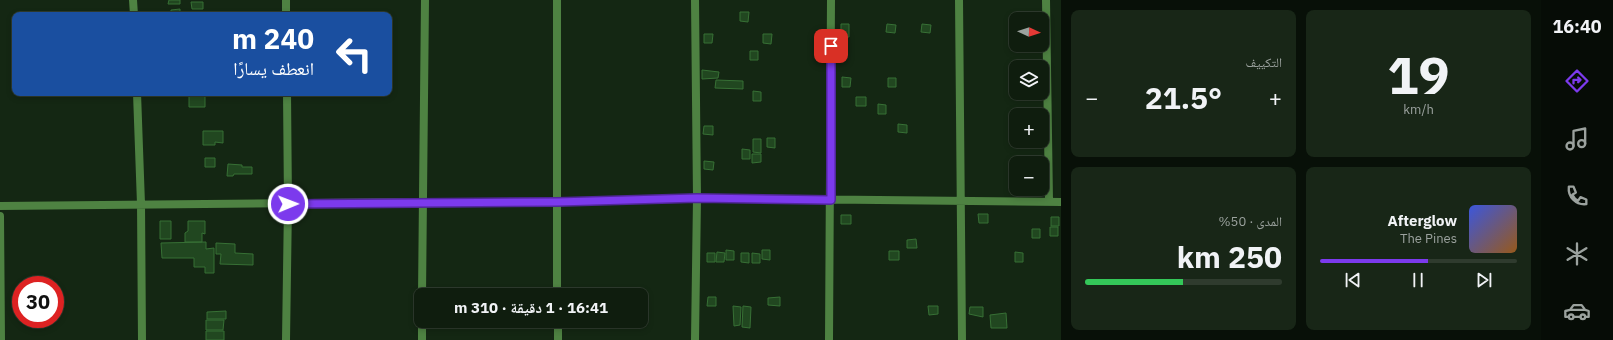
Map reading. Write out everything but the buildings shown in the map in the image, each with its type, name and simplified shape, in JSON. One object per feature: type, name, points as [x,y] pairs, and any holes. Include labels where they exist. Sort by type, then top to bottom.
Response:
[{"type":"street","points":[[133,0],[134,12]]},
{"type":"street","points":[[286,0],[286,12]]},
{"type":"street","points":[[422,288],[425,0]]},
{"type":"street","points":[[557,0],[558,288]]},
{"type":"street","points":[[695,0],[697,198],[695,340]]},
{"type":"street","points":[[829,340],[832,0]]},
{"type":"street","points":[[959,0],[962,340]]},
{"type":"street","points":[[1046,0],[1049,202]]},
{"type":"street","points":[[137,96],[141,204],[142,340]]},
{"type":"street","points":[[286,340],[288,204],[287,96]]},
{"type":"street","points":[[0,206],[557,202],[697,198],[1061,202]]},
{"type":"street","points":[[0,216],[1,340]]},
{"type":"street","points":[[422,328],[422,340]]},
{"type":"street","points":[[558,328],[558,340]]},
{"type":"route","points":[[288,204],[557,202],[697,198],[831,200],[831,46]]}]
